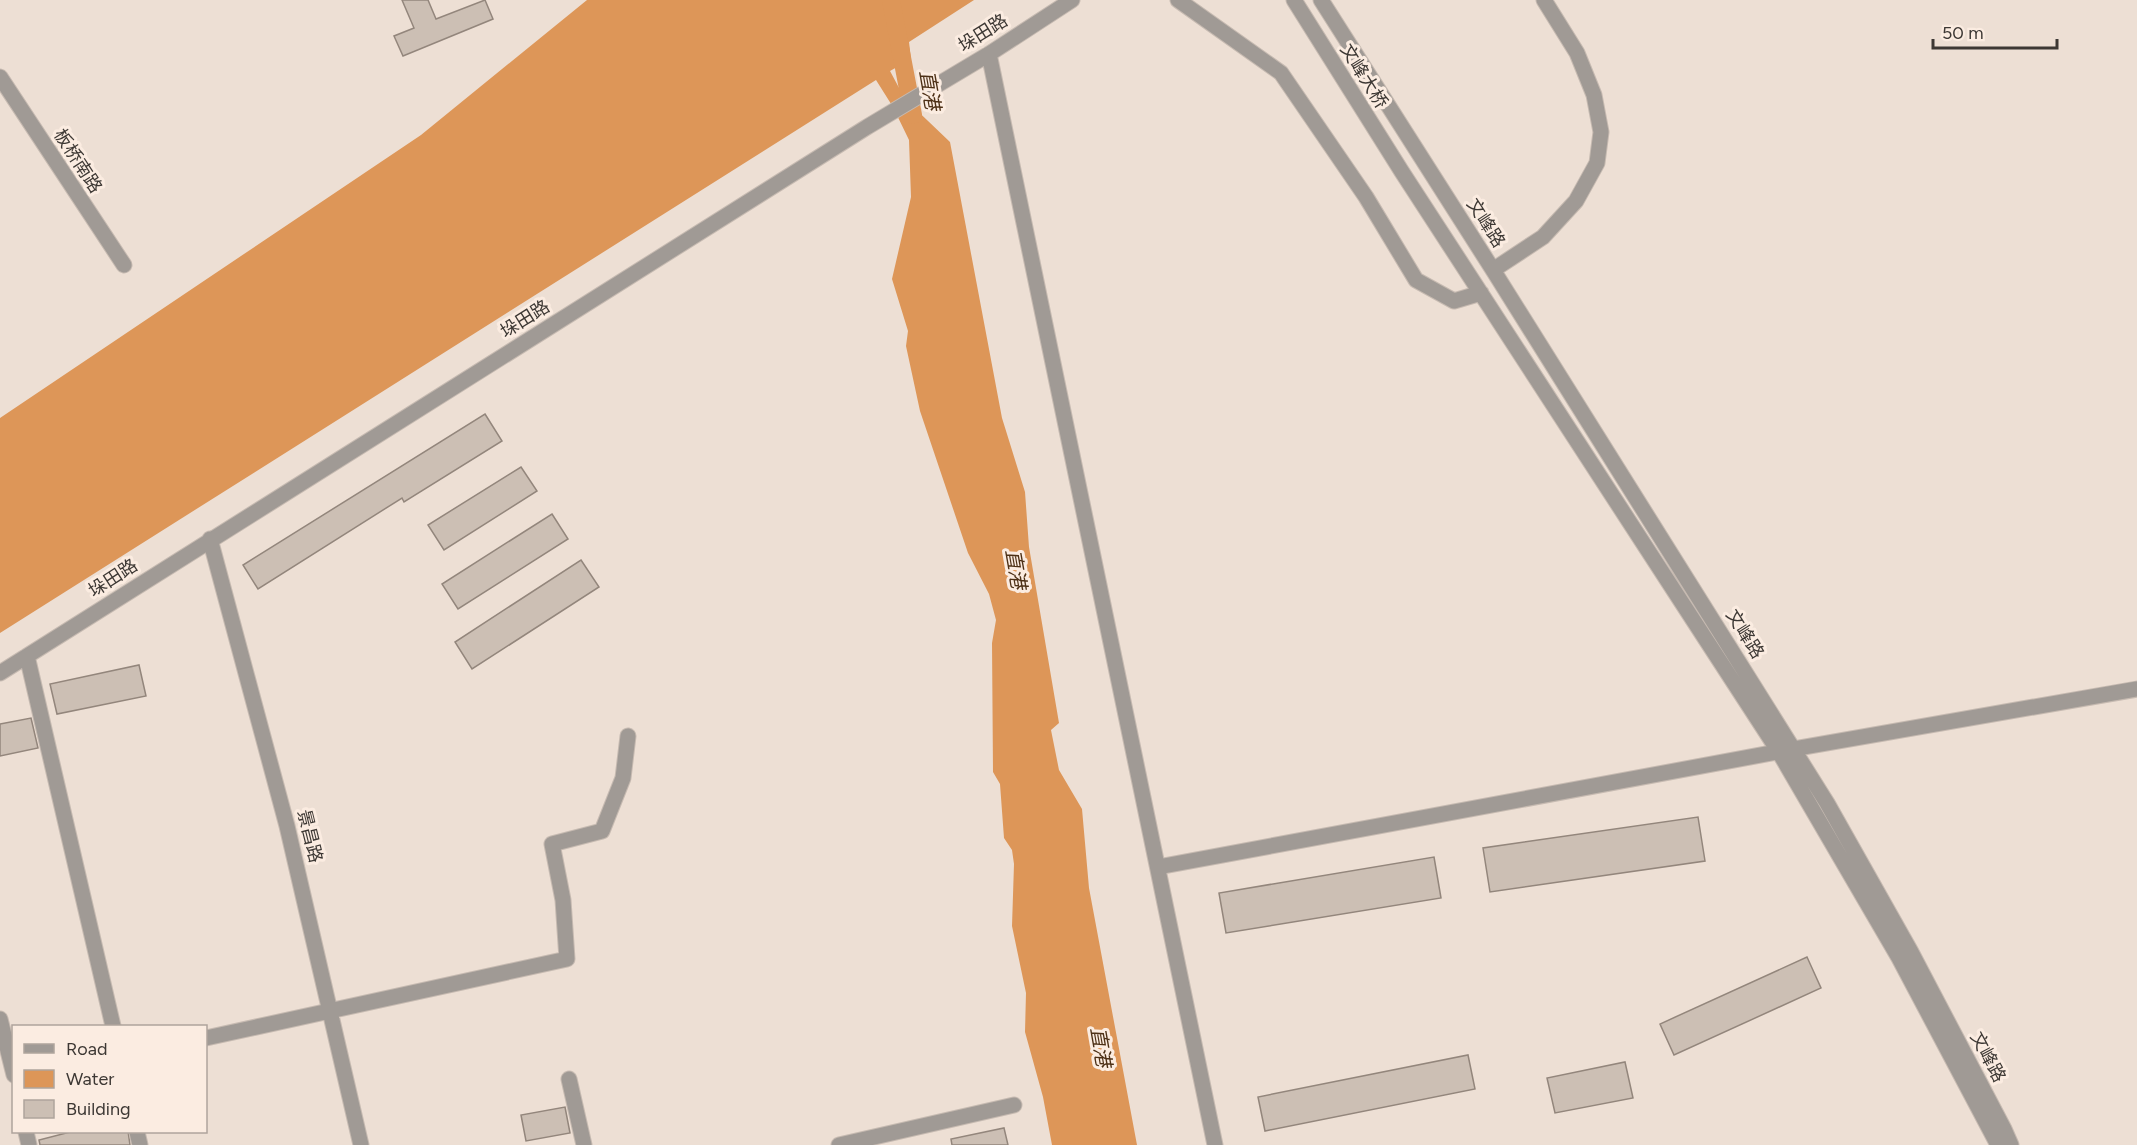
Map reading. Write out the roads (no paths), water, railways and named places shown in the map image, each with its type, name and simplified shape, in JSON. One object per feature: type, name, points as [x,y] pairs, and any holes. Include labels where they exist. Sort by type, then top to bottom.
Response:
[{"type":"street","name":"垛田路","points":[[0,673],[210,539],[1072,0]]},
{"type":"street","points":[[1178,0],[1281,73],[1366,197],[1416,280],[1454,301],[1481,293]]},
{"type":"street","name":"文峰大桥","points":[[1294,0],[1402,172]]},
{"type":"street","name":"文峰大桥","points":[[1321,0],[1421,159]]},
{"type":"street","points":[[1493,270],[1543,237],[1576,201],[1597,163],[1601,132],[1594,95],[1577,53],[1544,0]]},
{"type":"street","points":[[989,54],[1215,1145]]},
{"type":"street","name":"板桥南路","points":[[0,77],[124,266]]},
{"type":"street","name":"文峰路","points":[[1421,159],[1493,270],[1786,751],[1998,1145]]},
{"type":"street","name":"文峰路","points":[[1402,172],[1786,751],[1827,803],[1911,952],[2011,1145]]},
{"type":"street","name":"景昌路","points":[[210,539],[287,826],[361,1145]]},
{"type":"street","points":[[27,656],[113,1025]]},
{"type":"street","points":[[1158,867],[2137,689]]},
{"type":"street","points":[[207,1038],[567,959],[563,900],[552,843],[602,831],[623,778],[628,736]]},
{"type":"street","points":[[0,1018],[12,1067]]},
{"type":"street","points":[[569,1079],[584,1145]]},
{"type":"street","points":[[839,1145],[1014,1105]]},
{"type":"water","points":[[587,0],[974,0],[909,42],[911,59],[890,71],[905,99],[950,142],[1002,418],[1025,492],[1029,547],[1059,723],[1051,730],[1059,770],[1082,809],[1089,888],[1137,1145],[1052,1145],[1043,1097],[1025,1032],[1026,993],[1012,926],[1014,864],[1012,850],[1004,838],[1000,784],[993,772],[992,643],[996,620],[989,594],[968,553],[920,411],[906,346],[908,331],[892,279],[911,197],[909,140],[893,107],[876,80],[0,633],[0,418],[421,135]]},
{"type":"waterway","name":"直港","points":[[891,0],[913,115]]}]
